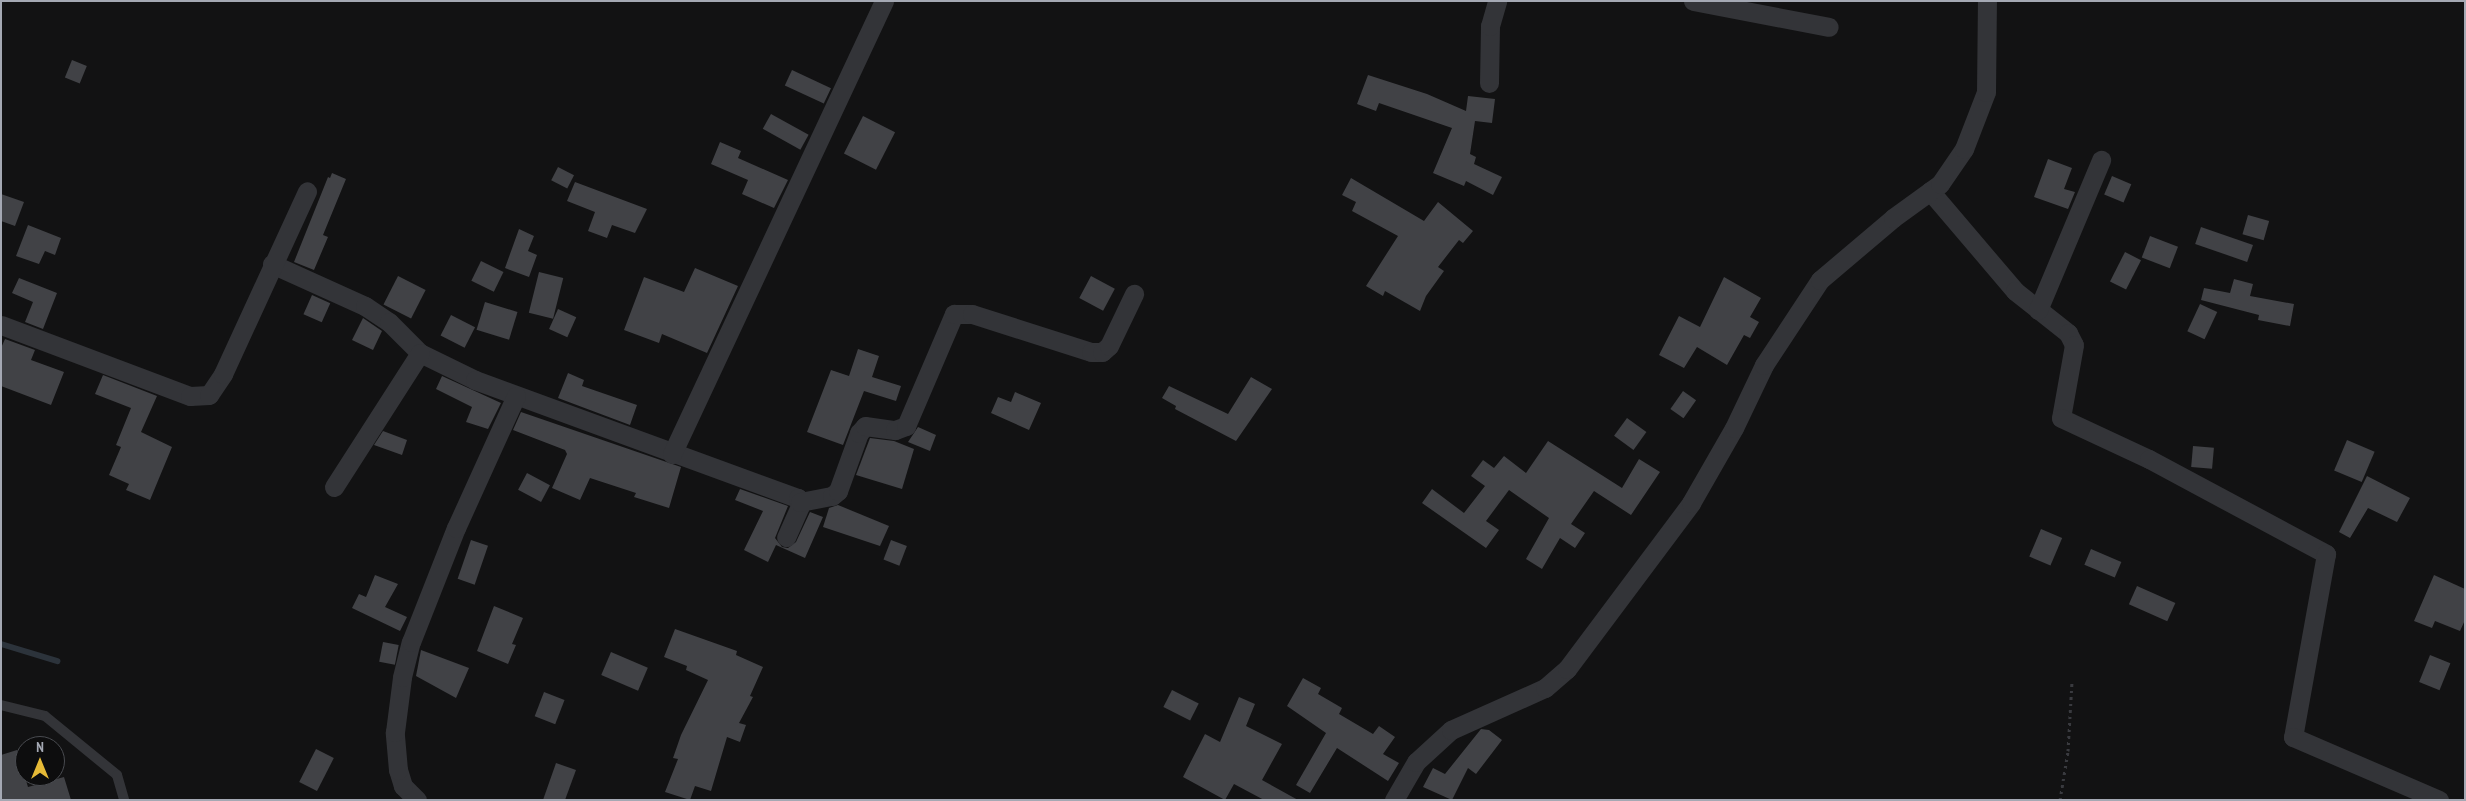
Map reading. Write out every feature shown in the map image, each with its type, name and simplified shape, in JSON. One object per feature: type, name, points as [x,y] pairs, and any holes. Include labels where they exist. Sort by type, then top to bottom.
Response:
[{"type":"street","points":[[672,454],[884,1]]},
{"type":"street","points":[[1489,83],[1490,26],[1497,1]]},
{"type":"street","points":[[1693,1],[1736,5],[1829,27]]},
{"type":"street","points":[[1394,800],[1416,762],[1451,730],[1545,688],[1567,669],[1691,503],[1730,436],[1764,365],[1820,280],[1893,218],[1940,184],[1964,149],[1986,92],[1987,1]]},
{"type":"street","points":[[2038,310],[2101,160]]},
{"type":"street","points":[[1,325],[190,396],[200,397],[209,395],[223,374],[307,191]]},
{"type":"street","points":[[1930,191],[1983,257],[2014,291],[2068,334],[2074,345],[2060,418],[2149,459],[2326,554],[2293,737],[2439,800]]},
{"type":"street","points":[[272,264],[380,314],[420,353],[516,396],[798,498],[800,502]]},
{"type":"street","points":[[800,502],[832,496],[838,491],[859,433],[865,426],[895,430],[906,426],[954,314],[972,314],[1091,352],[1102,352],[1109,346],[1134,294]]},
{"type":"street","points":[[334,487],[420,353]]},
{"type":"street","points":[[417,800],[404,786],[398,770],[395,732],[402,677],[411,642],[456,528],[516,396]]},
{"type":"street","points":[[786,538],[800,502]]},
{"type":"lane","points":[[1,705],[45,716],[117,775],[124,800]]},
{"type":"path","points":[[2060,800],[2068,751],[2072,682]]},
{"type":"building","points":[[72,60],[87,66],[80,84],[65,78]]},
{"type":"building","points":[[792,70],[831,88],[824,104],[785,85]]},
{"type":"building","points":[[1368,75],[1427,94],[1466,111],[1468,96],[1495,99],[1492,123],[1475,121],[1470,154],[1476,157],[1474,164],[1502,177],[1493,195],[1466,181],[1464,186],[1433,173],[1452,128],[1379,103],[1376,111],[1357,104]]},
{"type":"building","points":[[771,114],[809,135],[800,150],[763,129]]},
{"type":"building","points":[[863,116],[895,132],[876,170],[844,153]]},
{"type":"building","points":[[720,142],[741,151],[738,158],[788,180],[774,208],[742,194],[748,180],[711,164]]},
{"type":"building","points":[[2048,159],[2072,168],[2064,189],[2075,192],[2068,209],[2034,197]]},
{"type":"building","points":[[558,167],[574,175],[567,189],[551,180]]},
{"type":"building","points":[[332,173],[346,179],[323,235],[328,237],[314,270],[294,262],[328,177],[330,178]]},
{"type":"building","points":[[2112,176],[2131,184],[2124,203],[2104,194]]},
{"type":"building","points":[[1351,178],[1424,221],[1438,202],[1473,231],[1463,243],[1459,240],[1438,267],[1444,271],[1426,296],[1420,311],[1385,291],[1383,296],[1366,286],[1398,236],[1352,211],[1356,202],[1342,195]]},
{"type":"building","points":[[575,182],[647,209],[635,233],[612,225],[607,238],[588,231],[595,212],[567,201]]},
{"type":"building","points":[[1,194],[24,202],[15,226],[1,221]]},
{"type":"building","points":[[2248,215],[2269,221],[2264,240],[2242,234]]},
{"type":"building","points":[[28,225],[61,238],[55,255],[45,251],[39,264],[16,256]]},
{"type":"building","points":[[2201,227],[2253,245],[2247,262],[2195,244]]},
{"type":"building","points":[[519,229],[534,236],[528,251],[537,255],[529,277],[505,268]]},
{"type":"building","points":[[2150,236],[2178,247],[2170,268],[2142,257]]},
{"type":"building","points":[[2125,252],[2141,260],[2126,290],[2110,281]]},
{"type":"building","points":[[481,261],[503,272],[494,292],[471,281]]},
{"type":"building","points":[[695,268],[738,286],[707,353],[662,334],[659,343],[624,330],[644,277],[684,292]]},
{"type":"building","points":[[539,272],[563,278],[553,319],[529,313]]},
{"type":"building","points":[[398,276],[426,290],[411,319],[383,305]]},
{"type":"building","points":[[1091,276],[1115,289],[1103,311],[1079,298]]},
{"type":"building","points":[[1724,277],[1761,298],[1750,317],[1759,322],[1750,338],[1744,335],[1727,365],[1697,347],[1684,368],[1659,355],[1679,316],[1700,327]]},
{"type":"building","points":[[19,278],[57,293],[43,329],[25,322],[33,302],[12,293]]},
{"type":"building","points":[[2234,279],[2253,284],[2250,296],[2294,304],[2290,326],[2258,320],[2259,315],[2201,300],[2204,288],[2230,293]]},
{"type":"building","points":[[312,295],[330,303],[322,322],[303,314]]},
{"type":"building","points":[[485,302],[518,312],[509,340],[477,330]]},
{"type":"building","points":[[2200,304],[2217,312],[2205,339],[2187,331]]},
{"type":"building","points":[[558,309],[576,317],[567,337],[549,329]]},
{"type":"building","points":[[451,315],[475,327],[465,348],[441,335]]},
{"type":"building","points":[[363,318],[382,331],[373,350],[352,340]]},
{"type":"building","points":[[5,339],[35,350],[31,360],[64,372],[51,405],[1,386],[1,348]]},
{"type":"building","points":[[858,349],[879,356],[872,377],[901,386],[896,401],[864,391],[843,445],[807,432],[831,370],[849,376]]},
{"type":"building","points":[[568,373],[584,380],[582,386],[637,405],[630,425],[558,398]]},
{"type":"building","points":[[103,375],[157,396],[141,432],[172,447],[150,500],[126,490],[129,484],[109,475],[121,447],[116,445],[131,408],[95,394]]},
{"type":"building","points":[[442,376],[501,403],[488,429],[466,422],[472,407],[436,389]]},
{"type":"building","points":[[1251,377],[1272,389],[1236,441],[1175,409],[1176,406],[1162,398],[1169,386],[1228,414]]},
{"type":"building","points":[[1683,391],[1696,400],[1683,418],[1670,409]]},
{"type":"building","points":[[1015,392],[1041,403],[1029,430],[991,413],[998,397],[1011,402]]},
{"type":"building","points":[[521,412],[681,467],[669,508],[634,497],[636,493],[590,478],[580,500],[552,488],[567,454],[565,450],[513,430]]},
{"type":"building","points":[[1627,418],[1646,432],[1633,450],[1614,436]]},
{"type":"building","points":[[918,427],[936,435],[930,451],[908,442]]},
{"type":"building","points":[[383,431],[407,440],[402,455],[374,445]]},
{"type":"building","points":[[870,438],[894,441],[914,449],[902,489],[856,475]]},
{"type":"building","points":[[2347,440],[2375,452],[2362,482],[2334,470]]},
{"type":"building","points":[[1548,441],[1622,488],[1639,459],[1660,472],[1631,515],[1594,491],[1571,524],[1585,533],[1575,548],[1560,538],[1542,569],[1526,559],[1549,518],[1509,490],[1486,521],[1499,530],[1486,548],[1422,503],[1432,489],[1464,513],[1485,486],[1471,476],[1483,460],[1494,468],[1504,456],[1526,473]]},
{"type":"building","points":[[2193,446],[2214,448],[2212,469],[2191,467]]},
{"type":"building","points":[[527,473],[550,485],[541,502],[518,490]]},
{"type":"building","points":[[2367,476],[2410,498],[2397,522],[2368,508],[2350,538],[2339,532]]},
{"type":"building","points":[[740,489],[788,506],[775,538],[782,547],[788,548],[796,542],[810,512],[823,517],[805,558],[776,545],[768,562],[744,550],[763,511],[735,500]]},
{"type":"building","points":[[838,505],[889,526],[880,546],[823,527],[829,508]]},
{"type":"building","points":[[2041,529],[2062,538],[2050,566],[2029,557]]},
{"type":"building","points":[[471,540],[488,546],[475,585],[458,579]]},
{"type":"building","points":[[891,540],[907,546],[899,566],[883,560]]},
{"type":"building","points":[[2091,549],[2121,562],[2115,578],[2084,565]]},
{"type":"building","points":[[375,575],[398,584],[385,607],[407,617],[400,631],[352,608],[359,594],[366,597]]},
{"type":"building","points":[[2434,575],[2465,589],[2465,620],[2460,631],[2435,621],[2432,628],[2414,621]]},
{"type":"building","points":[[2137,586],[2175,603],[2167,621],[2129,604]]},
{"type":"building","points":[[494,606],[523,618],[512,644],[516,645],[508,664],[477,651]]},
{"type":"building","points":[[675,629],[737,651],[736,655],[763,667],[750,696],[753,697],[739,723],[746,725],[740,742],[727,737],[711,791],[695,786],[690,800],[665,792],[678,759],[673,758],[681,735],[708,680],[686,670],[687,666],[664,657]]},
{"type":"building","points":[[383,642],[399,645],[395,665],[379,662]]},
{"type":"building","points":[[421,650],[469,668],[456,698],[416,676]]},
{"type":"building","points":[[611,652],[648,668],[638,691],[601,675]]},
{"type":"building","points":[[2430,655],[2450,663],[2440,690],[2419,682]]},
{"type":"building","points":[[1303,678],[1321,688],[1318,694],[1342,708],[1339,714],[1373,734],[1379,726],[1395,737],[1383,754],[1399,763],[1388,781],[1337,748],[1310,793],[1296,785],[1326,733],[1287,706]]},
{"type":"building","points":[[1172,690],[1199,704],[1190,721],[1163,707]]},
{"type":"building","points":[[544,692],[565,700],[555,724],[535,716]]},
{"type":"building","points":[[1239,697],[1255,704],[1246,726],[1282,744],[1262,780],[1298,800],[1264,800],[1234,784],[1225,800],[1183,777],[1205,734],[1220,742]]},
{"type":"building","points":[[1481,729],[1489,730],[1502,740],[1476,774],[1468,768],[1452,800],[1423,787],[1433,768],[1445,774]]},
{"type":"building","points":[[316,749],[334,758],[317,791],[299,782]]},
{"type":"building","points":[[15,751],[15,786],[65,786],[65,780],[71,800],[2,800],[1,755]]},
{"type":"building","points":[[556,763],[576,770],[565,800],[543,800]]},
{"type":"waterway","points":[[1,644],[57,661]]}]
